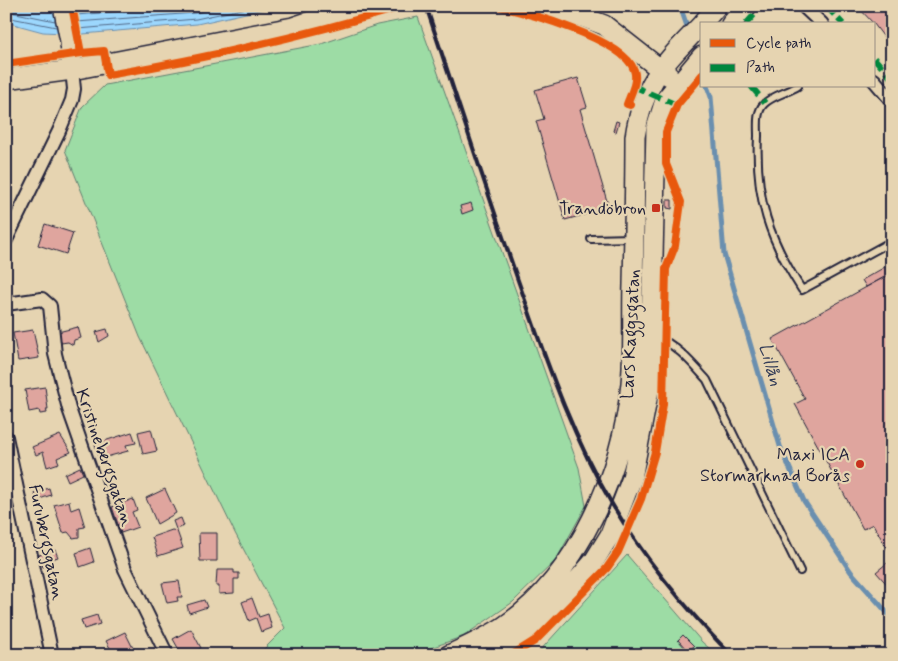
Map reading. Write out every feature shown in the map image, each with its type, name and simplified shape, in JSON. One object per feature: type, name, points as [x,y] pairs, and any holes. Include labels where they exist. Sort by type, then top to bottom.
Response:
[{"type":"street","points":[[6,240],[72,100],[74,89],[70,41],[63,6]]},
{"type":"street","points":[[6,78],[72,70],[293,27],[355,6]]},
{"type":"street","points":[[542,6],[604,25],[660,68],[690,70]]},
{"type":"street","points":[[733,22],[747,6]]},
{"type":"street","points":[[803,6],[820,22]]},
{"type":"street","name":"Lars Kaggsgatan","points":[[450,655],[504,626],[534,601],[553,581],[576,549],[593,518],[612,466],[624,425],[631,383],[635,137],[637,120],[647,92],[660,68],[700,25]]},
{"type":"street","name":"Lars Kaggsgatan","points":[[492,655],[515,641],[546,616],[594,561],[610,535],[632,478],[643,429],[650,384],[650,333],[656,208],[656,129],[663,104],[690,70]]},
{"type":"street","points":[[876,82],[892,102]]},
{"type":"street","name":"Kristinebergsgatan","points":[[6,304],[42,299],[50,306],[55,354],[69,409],[125,569],[167,655]]},
{"type":"street","name":"Furubergsgatan","points":[[6,437],[52,655]]},
{"type":"lane","points":[[794,88],[765,102],[758,114],[758,186],[771,236],[783,261],[802,290],[892,241]]},
{"type":"lane","points":[[591,239],[634,238]]},
{"type":"lane","points":[[650,333],[664,339],[685,355],[707,380],[800,571]]},
{"type":"green space","points":[[418,17],[579,468],[586,506],[556,560],[513,602],[464,636],[411,655],[258,655],[285,628],[235,533],[140,337],[65,150],[82,107],[105,85],[321,44],[377,25]]},
{"type":"green space","points":[[627,555],[702,642],[717,655],[536,655]]},
{"type":"water","points":[[6,6],[277,6],[197,24],[83,34],[43,32],[6,22]]},
{"type":"building","points":[[857,6],[892,6],[892,48],[876,27],[876,22],[872,22]]},
{"type":"building","points":[[578,78],[587,107],[580,109],[609,208],[565,220],[536,121],[544,119],[535,90]]},
{"type":"building","points":[[616,121],[619,122],[616,132],[613,131]]},
{"type":"building","points":[[667,200],[672,200],[672,209],[667,208]]},
{"type":"building","points":[[471,203],[473,210],[462,214],[460,206]]},
{"type":"building","points":[[45,224],[73,233],[66,254],[38,245]]},
{"type":"building","points":[[892,263],[892,273],[866,287],[862,280]]},
{"type":"building","name":"Maxi ICA Stormarknad Borås","points":[[892,273],[892,557],[873,524],[863,529],[795,404],[805,399],[772,339]]},
{"type":"building","points":[[78,327],[81,338],[74,340],[73,345],[68,342],[61,343],[58,332]]},
{"type":"building","points":[[107,329],[109,336],[99,342],[96,332]]},
{"type":"building","points":[[33,330],[39,358],[18,361],[13,333]]},
{"type":"building","points":[[45,387],[47,413],[40,414],[39,410],[29,412],[25,390]]},
{"type":"building","points":[[151,429],[157,451],[143,454],[138,432]]},
{"type":"building","points":[[132,432],[136,443],[126,445],[128,451],[99,459],[95,444]]},
{"type":"building","points":[[60,435],[71,452],[57,458],[59,463],[47,467],[43,452],[36,455],[32,447]]},
{"type":"building","points":[[80,467],[83,474],[68,481],[65,474]]},
{"type":"building","points":[[49,488],[51,495],[37,500],[34,493]]},
{"type":"building","points":[[165,489],[176,513],[157,524],[146,498]]},
{"type":"building","points":[[133,499],[137,510],[132,512],[138,527],[121,533],[112,507]]},
{"type":"building","points":[[69,501],[71,510],[79,507],[85,527],[79,528],[79,537],[73,538],[68,532],[63,533],[54,505]]},
{"type":"building","points":[[181,518],[184,526],[176,529],[173,521]]},
{"type":"building","points":[[172,530],[177,531],[183,548],[158,556],[152,537]]},
{"type":"building","points":[[199,533],[217,533],[217,561],[200,561]]},
{"type":"building","points":[[90,548],[94,562],[80,567],[76,553]]},
{"type":"building","points":[[55,550],[58,557],[49,560],[51,565],[43,567],[39,555]]},
{"type":"building","points":[[892,559],[892,590],[876,572]]},
{"type":"building","points":[[217,570],[234,570],[234,573],[239,573],[239,579],[234,579],[234,593],[219,594],[219,586],[216,586]]},
{"type":"building","points":[[179,581],[182,597],[177,597],[178,601],[167,603],[162,583]]},
{"type":"building","points":[[252,598],[259,617],[268,614],[272,628],[261,632],[256,618],[249,621],[242,602]]},
{"type":"building","points":[[204,600],[207,607],[189,613],[187,605]]},
{"type":"building","points":[[97,615],[100,624],[84,629],[81,620]]},
{"type":"building","points":[[191,629],[201,648],[189,655],[182,655],[173,639]]},
{"type":"building","points":[[125,632],[135,652],[130,655],[114,655],[106,641]]},
{"type":"building","points":[[683,635],[694,646],[688,651],[678,640]]},
{"type":"waterway","name":"Lillån","points":[[680,6],[689,32]]},
{"type":"waterway","name":"Lillån","points":[[708,88],[711,97],[724,254],[780,446],[804,501],[851,572],[892,618]]},
{"type":"railway","points":[[426,6],[535,329],[564,406],[586,456],[612,504],[638,545],[682,602],[731,655]]},
{"type":"marked path","points":[[748,22],[762,6]]},
{"type":"marked path","points":[[826,6],[841,22]]},
{"type":"marked path","points":[[876,60],[892,79]]},
{"type":"marked path","points":[[633,86],[677,105]]},
{"type":"marked path","points":[[753,88],[765,103]]},
{"type":"cycle path","points":[[72,6],[81,53],[104,51],[108,75],[258,45],[405,6]]},
{"type":"cycle path","points":[[495,6],[550,21],[593,38],[612,48],[626,59],[634,70],[635,83],[627,104],[630,105]]},
{"type":"cycle path","points":[[6,64],[81,53]]},
{"type":"cycle path","points":[[512,655],[536,640],[607,568],[618,552],[641,499],[655,452],[663,404],[666,269],[675,246],[681,202],[666,164],[666,132],[677,105],[700,77]]},
{"type":"place","name":"Trandöbron","points":[[656,208]]},
{"type":"place","name":"Maxi ICA Stormarknad Borås","points":[[860,464]]}]
